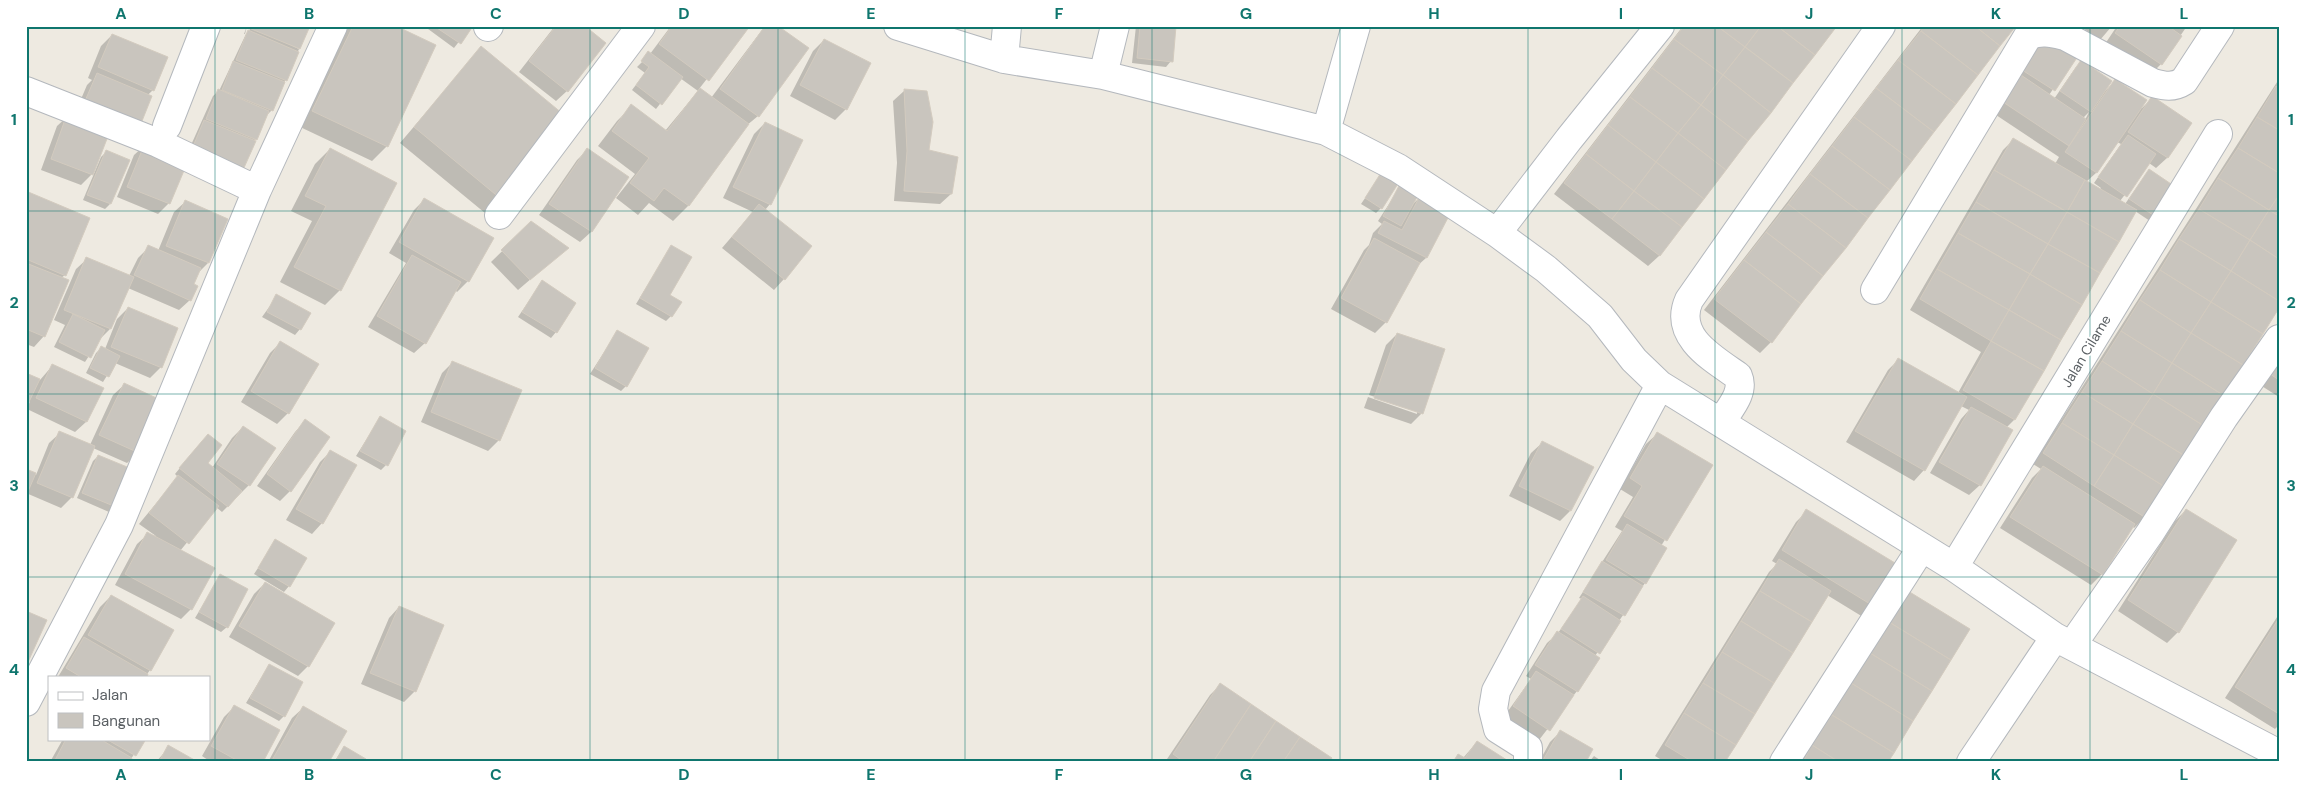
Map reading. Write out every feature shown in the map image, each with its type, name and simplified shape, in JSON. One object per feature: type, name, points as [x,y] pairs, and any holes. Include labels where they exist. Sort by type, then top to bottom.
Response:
[{"type":"street","points":[[166,126],[206,26]]},
{"type":"street","points":[[26,702],[119,525],[257,190],[334,26]]},
{"type":"street","points":[[499,215],[641,26]]},
{"type":"street","points":[[898,26],[1004,59],[1103,75],[1326,131],[1398,168],[1497,233],[1546,269],[1600,316],[1634,360],[1660,385],[1954,567],[2063,641],[2279,754]]},
{"type":"street","points":[[1004,59],[1006,26]]},
{"type":"street","points":[[1103,75],[1115,26]]},
{"type":"street","points":[[1326,131],[1356,26]]},
{"type":"street","points":[[1497,233],[1568,138],[1660,26]]},
{"type":"street","points":[[1721,422],[1739,391],[1741,383],[1738,376],[1693,341],[1686,324],[1685,309],[1881,26]]},
{"type":"street","points":[[1875,290],[2028,36],[2036,32],[2050,32],[2065,36],[2153,83],[2176,86],[2184,82],[2220,26]]},
{"type":"street","points":[[26,91],[158,144],[257,190]]},
{"type":"street","name":"Jalan Cilame","points":[[1954,567],[2218,134]]},
{"type":"street","points":[[1971,762],[2063,641],[2150,533],[2224,417],[2279,339]]},
{"type":"street","points":[[1528,762],[1528,748],[1498,729],[1493,710],[1496,691],[1660,385]]},
{"type":"street","points":[[1784,762],[1922,547]]},
{"type":"building","points":[[250,26],[310,26],[300,49],[249,28]]},
{"type":"building","points":[[353,26],[396,26],[436,45],[388,147],[312,111]]},
{"type":"building","points":[[434,26],[473,26],[461,44]]},
{"type":"building","points":[[556,26],[585,26],[606,43],[568,92],[529,61]]},
{"type":"building","points":[[672,26],[750,26],[709,81],[659,44]]},
{"type":"building","points":[[765,26],[778,26],[809,48],[759,117],[720,89]]},
{"type":"building","points":[[1140,26],[1176,26],[1173,62],[1137,58]]},
{"type":"building","points":[[1684,26],[1717,26],[1745,47],[1723,75],[1674,39]]},
{"type":"building","points":[[1717,26],[1761,26],[1745,47]]},
{"type":"building","points":[[1761,26],[1777,26],[1815,55],[1793,83],[1745,47]]},
{"type":"building","points":[[1777,26],[1837,26],[1815,55]]},
{"type":"building","points":[[1924,26],[1975,26],[2000,46],[1978,75],[1921,31]]},
{"type":"building","points":[[1975,26],[2016,26],[2000,46]]},
{"type":"building","points":[[2120,26],[2168,26],[2182,36],[2162,65],[2115,33]]},
{"type":"building","points":[[248,30],[299,52],[287,81],[236,60]]},
{"type":"building","points":[[1921,31],[1978,75],[1956,104],[1898,60]]},
{"type":"building","points":[[112,34],[168,57],[154,91],[98,67]]},
{"type":"building","points":[[2046,35],[2078,56],[2055,91],[2022,70]]},
{"type":"building","points":[[824,39],[871,63],[847,110],[800,85]]},
{"type":"building","points":[[1674,39],[1723,75],[1701,105],[1652,68]]},
{"type":"building","points":[[481,46],[569,119],[501,199],[414,127]]},
{"type":"building","points":[[1745,47],[1793,83],[1771,113],[1723,75]]},
{"type":"building","points":[[648,51],[683,77],[662,105],[636,85],[649,67],[641,61]]},
{"type":"building","points":[[1898,60],[1956,104],[1934,132],[1876,88]]},
{"type":"building","points":[[2081,60],[2112,81],[2091,112],[2060,91]]},
{"type":"building","points":[[233,61],[285,82],[273,111],[222,90]]},
{"type":"building","points":[[1652,68],[1701,105],[1678,133],[1630,97]]},
{"type":"building","points":[[2015,71],[2086,119],[2069,146],[1997,98]]},
{"type":"building","points":[[97,73],[152,96],[138,131],[82,108]]},
{"type":"building","points":[[1723,75],[1771,113],[1748,141],[1701,105]]},
{"type":"building","points":[[2115,79],[2147,100],[2097,173],[2065,152]]},
{"type":"building","points":[[2276,86],[2279,88],[2279,130],[2257,117]]},
{"type":"building","points":[[700,88],[749,124],[689,206],[664,188],[654,201],[630,183],[649,158],[612,131],[631,104],[667,131]]},
{"type":"building","points":[[1876,88],[1934,132],[1912,161],[1854,117]]},
{"type":"building","points":[[218,89],[269,111],[257,140],[206,119]]},
{"type":"building","points":[[904,89],[927,91],[933,122],[929,150],[958,157],[952,194],[904,191],[907,151]]},
{"type":"building","points":[[2152,96],[2192,123],[2168,158],[2128,132]]},
{"type":"building","points":[[1630,97],[1678,133],[1656,162],[1608,125]]},
{"type":"building","points":[[1701,105],[1748,141],[1726,170],[1678,133]]},
{"type":"building","points":[[67,114],[110,131],[93,175],[51,159]]},
{"type":"building","points":[[1854,117],[1912,161],[1890,190],[1832,146]]},
{"type":"building","points":[[2257,117],[2279,130],[2279,173],[2238,148]]},
{"type":"building","points":[[204,120],[256,141],[243,170],[192,149]]},
{"type":"building","points":[[765,122],[803,140],[771,205],[733,187]]},
{"type":"building","points":[[1608,125],[1656,162],[1634,191],[1586,154]]},
{"type":"building","points":[[1678,133],[1726,170],[1704,199],[1656,162]]},
{"type":"building","points":[[2128,135],[2156,154],[2127,197],[2098,177]]},
{"type":"building","points":[[2013,138],[2085,180],[2067,212],[1994,170]]},
{"type":"building","points":[[145,143],[188,161],[170,204],[127,187]]},
{"type":"building","points":[[1832,146],[1890,190],[1868,218],[1810,174]]},
{"type":"building","points":[[330,148],[397,183],[341,291],[294,267],[326,206],[305,196]]},
{"type":"building","points":[[587,148],[629,177],[592,232],[549,204]]},
{"type":"building","points":[[2238,148],[2279,173],[2279,195],[2269,210],[2218,178]]},
{"type":"building","points":[[106,150],[130,160],[111,204],[87,195]]},
{"type":"building","points":[[1586,154],[1634,191],[1612,219],[1564,183]]},
{"type":"building","points":[[1656,162],[1704,199],[1682,227],[1634,191]]},
{"type":"building","points":[[1384,168],[1401,179],[1382,209],[1365,198]]},
{"type":"building","points":[[2149,169],[2180,190],[2159,219],[2129,199]]},
{"type":"building","points":[[1994,170],[2067,212],[2048,244],[1976,202]]},
{"type":"building","points":[[1810,174],[1868,218],[1846,248],[1788,204]]},
{"type":"building","points":[[2218,178],[2269,210],[2250,240],[2199,209]]},
{"type":"building","points":[[2085,180],[2137,210],[2119,242],[2067,212]]},
{"type":"building","points":[[1401,182],[1420,192],[1401,226],[1383,216]]},
{"type":"building","points":[[26,191],[90,218],[66,276],[26,259]]},
{"type":"building","points":[[1634,191],[1682,227],[1660,256],[1612,219]]},
{"type":"building","points":[[1421,194],[1452,210],[1427,258],[1378,233],[1384,221],[1402,230]]},
{"type":"building","points":[[2279,195],[2279,216],[2269,210]]},
{"type":"building","points":[[424,198],[494,238],[469,282],[399,242]]},
{"type":"building","points":[[185,200],[228,219],[209,263],[166,246]]},
{"type":"building","points":[[1976,202],[2048,244],[2030,274],[1958,233]]},
{"type":"building","points":[[759,204],[812,246],[785,280],[732,237]]},
{"type":"building","points":[[1788,204],[1846,248],[1823,276],[1766,232]]},
{"type":"building","points":[[2199,209],[2250,240],[2231,271],[2179,239]]},
{"type":"building","points":[[2269,210],[2279,216],[2279,259],[2250,240]]},
{"type":"building","points":[[2067,212],[2119,242],[2100,273],[2048,244]]},
{"type":"building","points":[[531,221],[569,248],[530,280],[501,250]]},
{"type":"building","points":[[1766,232],[1823,276],[1801,304],[1744,260]]},
{"type":"building","points":[[1958,233],[2030,274],[2009,310],[1937,269]]},
{"type":"building","points":[[1374,238],[1420,263],[1387,323],[1341,298]]},
{"type":"building","points":[[2179,239],[2231,271],[2211,302],[2160,270]]},
{"type":"building","points":[[2250,240],[2279,259],[2279,301],[2231,271]]},
{"type":"building","points":[[2048,244],[2100,273],[2082,305],[2030,274]]},
{"type":"building","points":[[148,245],[201,268],[194,284],[198,286],[191,301],[134,275]]},
{"type":"building","points":[[671,245],[692,257],[670,295],[682,302],[672,317],[640,298]]},
{"type":"building","points":[[412,255],[461,282],[426,344],[377,316]]},
{"type":"building","points":[[86,257],[134,277],[111,329],[64,310]]},
{"type":"building","points":[[1744,260],[1801,304],[1772,343],[1714,299]]},
{"type":"building","points":[[26,263],[69,280],[45,337],[26,329]]},
{"type":"building","points":[[1937,269],[2009,310],[1991,341],[1920,299]]},
{"type":"building","points":[[2160,270],[2211,302],[2191,333],[2140,300]]},
{"type":"building","points":[[2231,271],[2279,301],[2279,308],[2263,334],[2211,302]]},
{"type":"building","points":[[2030,274],[2082,305],[2061,340],[2009,310]]},
{"type":"building","points":[[542,280],[576,303],[557,333],[522,312]]},
{"type":"building","points":[[276,294],[311,313],[301,330],[267,312]]},
{"type":"building","points":[[2140,300],[2191,333],[2172,363],[2121,331]]},
{"type":"building","points":[[2211,302],[2263,334],[2243,365],[2191,333]]},
{"type":"building","points":[[128,307],[178,328],[162,368],[111,347]]},
{"type":"building","points":[[2009,310],[2061,340],[2044,371],[1991,341]]},
{"type":"building","points":[[73,314],[105,330],[91,358],[59,342]]},
{"type":"building","points":[[617,330],[649,348],[627,387],[595,368]]},
{"type":"building","points":[[2121,331],[2172,363],[2153,394],[2102,361]]},
{"type":"building","points":[[1397,333],[1445,349],[1423,414],[1374,398]]},
{"type":"building","points":[[2191,333],[2243,365],[2223,395],[2172,363]]},
{"type":"building","points":[[280,341],[319,364],[289,414],[251,391]]},
{"type":"building","points":[[1991,341],[2044,371],[2015,420],[1963,390]]},
{"type":"building","points":[[101,346],[120,356],[109,377],[90,368]]},
{"type":"building","points":[[2279,353],[2279,380],[2267,372]]},
{"type":"building","points":[[1898,358],[1967,397],[1925,471],[1855,431]]},
{"type":"building","points":[[452,361],[522,390],[500,441],[431,412]]},
{"type":"building","points":[[2102,361],[2153,394],[2133,424],[2082,392]]},
{"type":"building","points":[[2172,363],[2223,395],[2204,426],[2153,394]]},
{"type":"building","points":[[52,364],[104,388],[87,422],[36,398]]},
{"type":"building","points":[[26,373],[40,379],[28,404],[26,404]]},
{"type":"building","points":[[124,383],[163,401],[139,453],[99,435]]},
{"type":"building","points":[[2082,392],[2133,424],[2114,455],[2062,423]]},
{"type":"building","points":[[2153,394],[2204,426],[2185,456],[2133,424]]},
{"type":"building","points":[[1971,407],[2013,430],[1981,486],[1939,462]]},
{"type":"building","points":[[380,416],[406,431],[388,466],[360,451]]},
{"type":"building","points":[[305,419],[330,437],[291,492],[267,474]]},
{"type":"building","points":[[2062,423],[2114,455],[2094,486],[2043,453]]},
{"type":"building","points":[[2133,424],[2185,456],[2165,487],[2114,455]]},
{"type":"building","points":[[243,426],[276,448],[250,486],[217,464]]},
{"type":"building","points":[[59,431],[95,446],[73,498],[37,483]]},
{"type":"building","points":[[1657,432],[1713,465],[1667,541],[1624,516],[1642,486],[1630,478]]},
{"type":"building","points":[[208,434],[222,445],[208,463],[242,491],[228,507],[179,468]]},
{"type":"building","points":[[1542,441],[1594,467],[1571,511],[1519,486]]},
{"type":"building","points":[[330,450],[357,465],[323,524],[296,509]]},
{"type":"building","points":[[98,455],[132,469],[116,507],[82,493]]},
{"type":"building","points":[[2114,455],[2165,487],[2146,518],[2094,486]]},
{"type":"building","points":[[2043,466],[2135,524],[2103,575],[2010,517]]},
{"type":"building","points":[[26,469],[36,473],[26,496]]},
{"type":"building","points":[[178,475],[219,506],[189,544],[149,513]]},
{"type":"building","points":[[1806,509],[1900,566],[1875,607],[1782,550]]},
{"type":"building","points":[[2186,509],[2237,540],[2179,633],[2128,600]]},
{"type":"building","points":[[1627,524],[1667,548],[1646,584],[1606,560]]},
{"type":"building","points":[[147,532],[215,568],[192,610],[125,574]]},
{"type":"building","points":[[275,539],[307,558],[290,587],[258,568]]},
{"type":"building","points":[[1779,559],[1831,591],[1812,622],[1760,591]]},
{"type":"building","points":[[1602,561],[1643,586],[1625,616],[1583,592]]},
{"type":"building","points":[[220,574],[248,589],[228,628],[199,612]]},
{"type":"building","points":[[265,582],[335,623],[309,667],[239,626]]},
{"type":"building","points":[[1760,591],[1812,622],[1793,653],[1741,621]]},
{"type":"building","points":[[1908,591],[1970,629],[1951,660],[1889,622]]},
{"type":"building","points":[[111,595],[174,630],[151,671],[88,635]]},
{"type":"building","points":[[1583,596],[1621,621],[1600,654],[1561,629]]},
{"type":"building","points":[[399,606],[444,625],[416,692],[370,673]]},
{"type":"building","points":[[26,611],[47,620],[28,662],[26,662]]},
{"type":"building","points":[[2279,618],[2279,714],[2235,687]]},
{"type":"building","points":[[1741,621],[1793,653],[1774,683],[1722,652]]},
{"type":"building","points":[[1889,622],[1951,660],[1932,691],[1870,653]]},
{"type":"building","points":[[1557,631],[1600,658],[1578,692],[1535,665]]},
{"type":"building","points":[[84,637],[148,674],[147,676],[79,676],[66,668]]},
{"type":"building","points":[[1722,652],[1774,683],[1755,714],[1703,683]]},
{"type":"building","points":[[1870,653],[1932,691],[1913,721],[1851,683]]},
{"type":"building","points":[[269,664],[303,682],[285,717],[250,698]]},
{"type":"building","points":[[1536,671],[1574,695],[1550,731],[1513,706]]},
{"type":"building","points":[[1220,683],[1251,704],[1213,762],[1184,762],[1173,754]]},
{"type":"building","points":[[1703,683],[1755,714],[1736,745],[1684,713]]},
{"type":"building","points":[[1851,683],[1913,721],[1894,753],[1832,715]]},
{"type":"building","points":[[1251,704],[1276,721],[1249,762],[1213,762]]},
{"type":"building","points":[[234,705],[280,730],[263,762],[240,762],[211,746]]},
{"type":"building","points":[[303,706],[347,731],[329,762],[271,762]]},
{"type":"building","points":[[1684,713],[1736,745],[1725,762],[1693,762],[1665,745]]},
{"type":"building","points":[[1832,715],[1894,753],[1888,762],[1839,762],[1812,745]]},
{"type":"building","points":[[1276,721],[1300,737],[1283,762],[1249,762]]},
{"type":"building","points":[[1560,730],[1593,749],[1586,762],[1542,762]]},
{"type":"building","points":[[1300,737],[1332,758],[1329,762],[1283,762]]},
{"type":"building","points":[[65,740],[102,740],[132,758],[130,762],[54,762]]},
{"type":"building","points":[[108,740],[145,740],[136,756]]},
{"type":"building","points":[[1477,741],[1510,762],[1453,762],[1458,754],[1465,758]]},
{"type":"building","points":[[168,745],[198,762],[159,762]]},
{"type":"building","points":[[1812,745],[1839,762],[1803,762]]},
{"type":"building","points":[[344,746],[366,759],[365,762],[335,762]]}]
